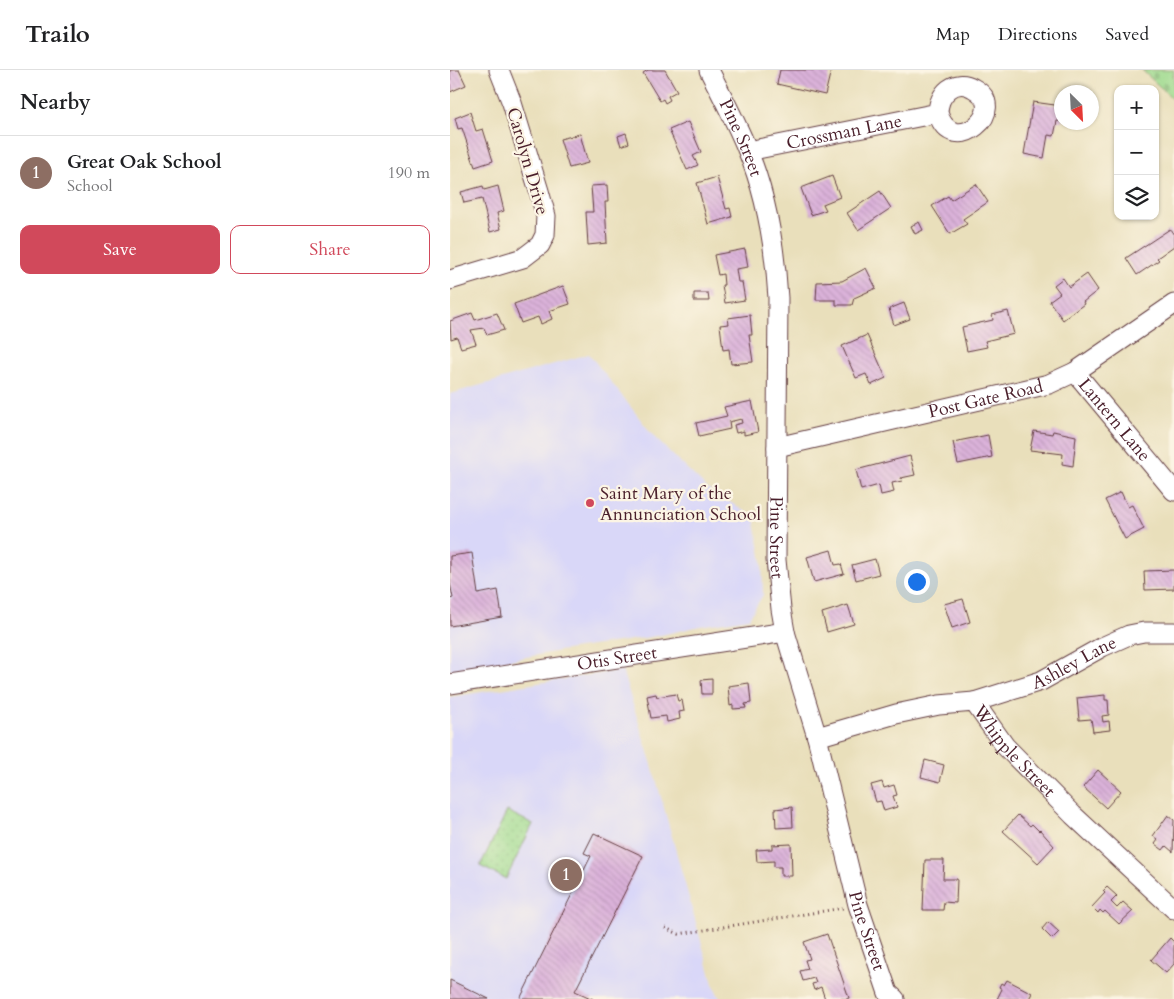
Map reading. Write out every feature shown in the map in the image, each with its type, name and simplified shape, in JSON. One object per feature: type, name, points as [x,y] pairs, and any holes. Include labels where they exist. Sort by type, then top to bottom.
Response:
[{"type":"street","name":"Carolyn Drive","points":[[450,280],[523,258],[540,245],[545,235],[546,216],[539,191],[515,110],[498,70]]},
{"type":"street","name":"Pine Street","points":[[709,70],[748,151],[768,218],[775,258],[778,298],[776,560],[785,632],[817,737],[858,905],[891,997]]},
{"type":"street","name":"Crossman Lane","points":[[748,151],[938,113]]},
{"type":"street","name":"Post Gate Road","points":[[777,447],[1049,384],[1075,372],[1174,304]]},
{"type":"street","name":"Lantern Lane","points":[[1075,372],[1174,491]]},
{"type":"street","name":"Otis Street","points":[[450,684],[785,632]]},
{"type":"street","name":"Ashley Lane","points":[[974,702],[1041,681],[1102,647],[1129,635],[1144,632],[1174,632]]},
{"type":"street","name":"Whipple Street","points":[[817,737],[896,714],[939,705],[974,702],[1005,746],[1073,815],[1174,909]]},
{"type":"path","points":[[665,928],[679,934],[858,905]]},
{"type":"shaded area","name":"Saint Mary of the Annunciation School","points":[[589,354],[655,438],[707,488],[754,517],[762,562],[763,595],[749,618],[700,626],[657,636],[559,651],[450,671],[450,394]]},
{"type":"shaded area","points":[[622,670],[652,765],[713,984],[720,999],[450,999],[450,697]]},
{"type":"green space","points":[[1142,70],[1174,70],[1174,100],[1159,85]]},
{"type":"green space","points":[[507,811],[533,824],[506,879],[480,866]]},
{"type":"building","points":[[450,70],[459,70],[466,85],[450,92]]},
{"type":"building","points":[[648,70],[665,70],[677,91],[668,96],[670,100],[665,103],[663,99],[660,101],[643,73]]},
{"type":"building","points":[[780,70],[831,70],[825,95],[777,84]]},
{"type":"building","points":[[1033,102],[1054,105],[1055,130],[1054,136],[1048,135],[1044,158],[1024,154]]},
{"type":"building","points":[[470,112],[476,131],[483,129],[493,161],[475,167],[462,128],[458,129],[455,118]]},
{"type":"building","points":[[688,122],[701,152],[693,156],[698,165],[687,170],[669,130]]},
{"type":"building","points":[[626,133],[629,143],[621,146],[618,136]]},
{"type":"building","points":[[580,134],[588,163],[569,168],[560,139]]},
{"type":"building","points":[[832,176],[840,197],[823,204],[826,210],[811,215],[801,188]]},
{"type":"building","points":[[717,177],[726,209],[730,208],[732,217],[708,224],[697,183]]},
{"type":"building","points":[[976,184],[988,202],[963,219],[967,224],[950,234],[932,206],[948,196],[951,200]]},
{"type":"building","points":[[607,185],[608,202],[605,202],[607,243],[588,245],[586,212],[593,212],[591,186]]},
{"type":"building","points":[[483,186],[484,190],[498,186],[504,211],[497,213],[501,229],[490,232],[482,199],[464,203],[461,192]]},
{"type":"building","points":[[880,191],[891,208],[858,230],[847,213]]},
{"type":"building","points":[[919,222],[923,230],[915,234],[911,226]]},
{"type":"building","points":[[1170,229],[1174,235],[1174,246],[1157,258],[1159,260],[1137,275],[1126,258]]},
{"type":"building","points":[[745,249],[748,267],[736,269],[738,282],[742,282],[745,300],[725,303],[722,285],[724,285],[723,274],[718,275],[714,255]]},
{"type":"building","points":[[866,268],[876,288],[854,298],[852,305],[836,305],[836,300],[816,300],[817,282],[842,281]]},
{"type":"building","points":[[1087,274],[1098,290],[1083,302],[1084,304],[1063,320],[1049,301],[1060,293],[1054,285],[1063,278],[1069,287]]},
{"type":"building","points":[[563,286],[570,304],[549,311],[552,319],[541,324],[538,317],[521,323],[514,304]]},
{"type":"building","points":[[694,293],[708,293],[709,301],[694,301]]},
{"type":"building","points":[[904,303],[910,319],[894,325],[889,309]]},
{"type":"building","points":[[1008,311],[1014,334],[985,341],[987,347],[967,351],[962,327],[993,320],[992,315]]},
{"type":"building","points":[[472,313],[475,320],[497,313],[504,330],[487,335],[484,328],[471,330],[476,344],[461,348],[457,337],[451,339],[450,321]]},
{"type":"building","points":[[750,315],[752,335],[749,335],[753,362],[731,364],[729,349],[723,350],[720,325],[729,324],[728,318]]},
{"type":"building","points":[[867,335],[886,378],[871,385],[866,374],[856,378],[842,346]]},
{"type":"building","points":[[752,401],[758,432],[744,435],[744,431],[736,433],[734,425],[742,423],[741,419],[729,422],[730,429],[699,436],[696,423],[727,416],[724,407]]},
{"type":"building","points":[[1034,431],[1052,434],[1053,431],[1076,436],[1073,466],[1062,464],[1063,454],[1030,450]]},
{"type":"building","points":[[988,435],[992,457],[958,464],[953,442]]},
{"type":"building","points":[[910,456],[915,475],[901,478],[902,481],[892,483],[894,492],[881,495],[879,485],[861,490],[856,470]]},
{"type":"building","points":[[1121,492],[1128,507],[1132,505],[1144,529],[1125,539],[1105,500]]},
{"type":"building","points":[[831,550],[835,565],[841,564],[844,574],[814,582],[807,557]]},
{"type":"building","points":[[472,553],[478,594],[498,590],[502,617],[450,626],[450,599],[453,598],[450,583],[450,556]]},
{"type":"building","points":[[875,559],[879,574],[856,580],[852,565]]},
{"type":"building","points":[[1174,570],[1174,589],[1145,590],[1144,571]]},
{"type":"building","points":[[963,599],[970,622],[952,628],[944,604]]},
{"type":"building","points":[[848,605],[854,624],[827,632],[822,613]]},
{"type":"building","points":[[712,679],[712,694],[702,694],[701,680]]},
{"type":"building","points":[[749,683],[751,703],[745,704],[746,708],[733,709],[733,705],[730,706],[728,686]]},
{"type":"building","points":[[656,694],[657,697],[676,694],[678,701],[682,700],[684,711],[679,712],[680,719],[667,722],[666,716],[651,718],[647,696]]},
{"type":"building","points":[[1105,695],[1105,700],[1108,700],[1109,715],[1102,716],[1103,722],[1109,721],[1110,730],[1093,732],[1091,719],[1079,720],[1077,698]]},
{"type":"building","points":[[925,760],[944,765],[940,782],[921,777]]},
{"type":"building","points":[[1098,770],[1121,791],[1106,808],[1083,787]]},
{"type":"building","points":[[882,782],[884,788],[894,785],[897,795],[893,796],[897,807],[884,811],[881,801],[876,802],[871,785]]},
{"type":"building","points":[[792,807],[793,827],[776,828],[775,809]]},
{"type":"building","points":[[1018,815],[1030,826],[1032,824],[1040,830],[1054,846],[1038,863],[1003,831]]},
{"type":"building","points":[[1168,815],[1174,820],[1173,852],[1166,846],[1163,850],[1155,844],[1158,840],[1153,836]]},
{"type":"building","points":[[594,833],[643,856],[575,991],[593,999],[520,999],[591,856],[584,853]]},
{"type":"building","points":[[791,844],[792,876],[781,876],[781,867],[774,867],[774,861],[757,862],[756,850],[772,849],[772,845]]},
{"type":"building","points":[[925,860],[944,860],[943,879],[957,879],[956,903],[944,902],[943,910],[923,910]]},
{"type":"building","points":[[1107,887],[1117,896],[1111,902],[1117,908],[1123,902],[1133,911],[1119,924],[1105,911],[1103,913],[1100,910],[1098,913],[1092,907],[1105,893],[1103,891]]},
{"type":"building","points":[[1048,922],[1059,932],[1052,939],[1042,929]]},
{"type":"building","points":[[827,934],[849,998],[847,999],[825,999],[821,987],[814,990],[812,984],[816,983],[814,978],[803,981],[800,971],[808,969],[805,960],[810,959],[804,942]]},
{"type":"building","points":[[1170,938],[1174,942],[1174,964],[1166,973],[1151,960]]},
{"type":"building","points":[[450,980],[489,999],[450,999]]},
{"type":"building","points":[[1007,980],[1032,993],[1029,999],[997,999],[1002,989],[999,987],[1001,983],[1004,985]]},
{"type":"place","name":"Saint Mary of the Annunciation School","points":[[590,503]]},
{"type":"place","name":"Great Oak School","points":[[566,875]]}]
